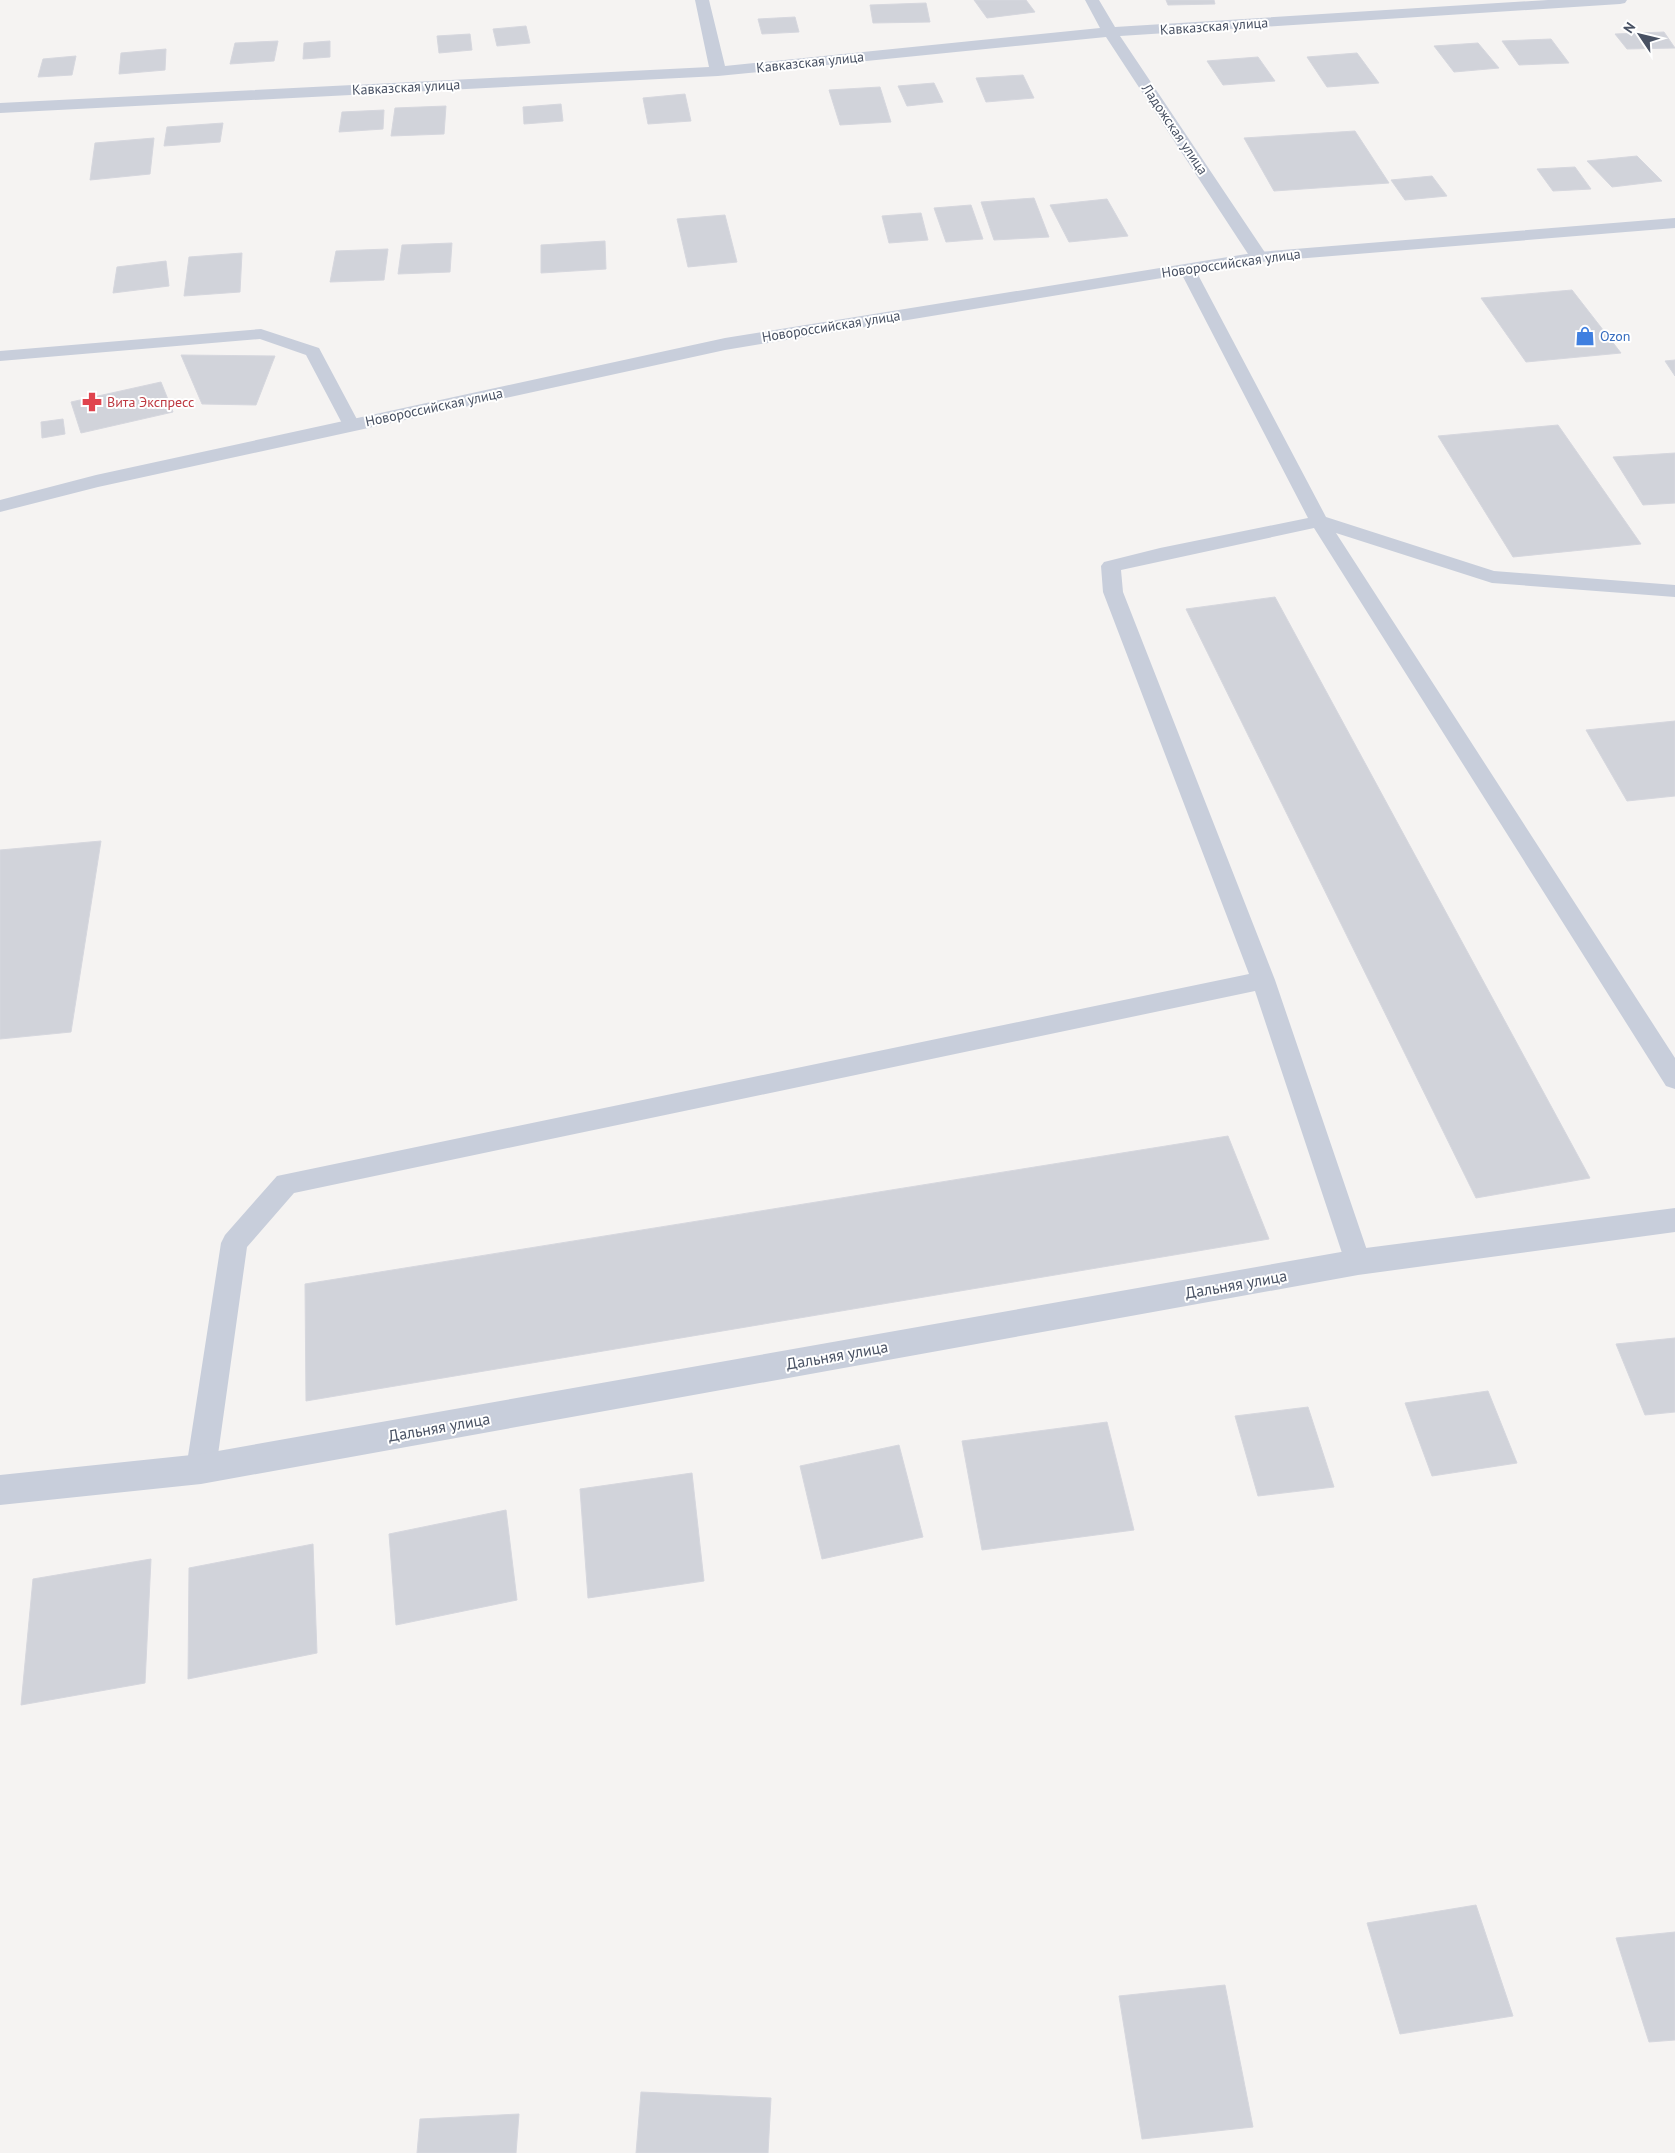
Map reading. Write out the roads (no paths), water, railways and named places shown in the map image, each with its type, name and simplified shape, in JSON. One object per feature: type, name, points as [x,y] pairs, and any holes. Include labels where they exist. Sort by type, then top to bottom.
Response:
[{"type":"street","points":[[702,0],[718,71]]},
{"type":"street","name":"Ладожская улица","points":[[1092,0],[1110,32],[1259,257]]},
{"type":"street","name":"Кавказская улица","points":[[0,108],[718,71],[1110,32],[1485,4],[1620,0]]},
{"type":"street","name":"Новороссийская улица","points":[[0,506],[96,481],[725,344],[1259,257],[1675,223]]},
{"type":"street","name":"Дальняя улица","points":[[0,1490],[200,1469],[1358,1262],[1675,1220]]},
{"type":"lane","points":[[1187,269],[1319,521],[1675,1079]]},
{"type":"lane","points":[[0,356],[261,334],[313,352],[351,425]]},
{"type":"lane","points":[[1358,1262],[1263,980],[1113,592],[1111,566],[1319,521],[1492,577],[1675,590]]},
{"type":"lane","points":[[200,1469],[234,1243],[286,1184],[1263,980]]},
{"type":"place","name":"Ozon","points":[[1585,336]]},
{"type":"place","name":"Вита Экспресс","points":[[92,402]]}]
